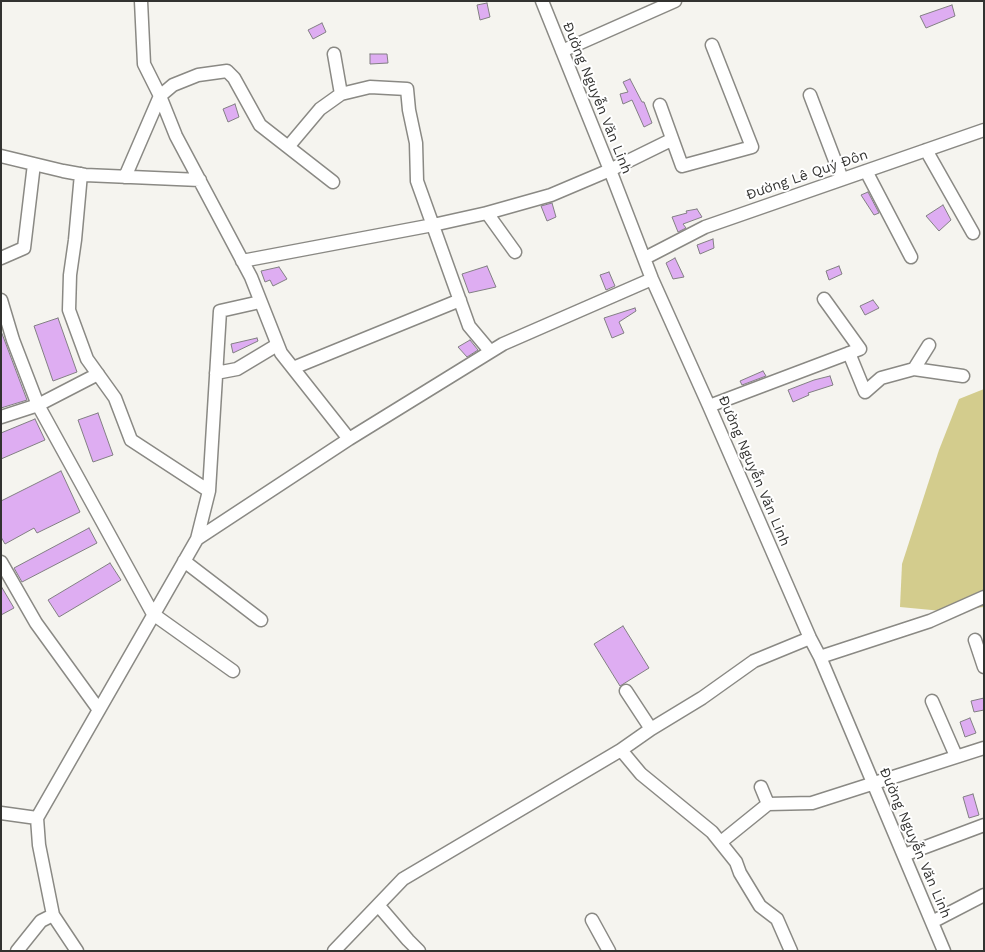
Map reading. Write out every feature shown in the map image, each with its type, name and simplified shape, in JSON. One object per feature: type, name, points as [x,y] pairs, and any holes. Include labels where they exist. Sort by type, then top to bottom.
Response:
[{"type":"street","points":[[141,1],[144,64],[160,96],[176,136],[242,261],[281,353],[349,439]]},
{"type":"street","name":"Đường Nguyễn Văn Linh","points":[[542,1],[652,279],[820,657],[944,951]]},
{"type":"street","points":[[562,51],[675,1]]},
{"type":"street","points":[[660,105],[671,140],[682,166],[752,147],[712,45]]},
{"type":"street","points":[[334,54],[341,94]]},
{"type":"street","points":[[125,176],[160,96],[173,86],[198,75],[227,71],[234,78],[260,125],[334,182]]},
{"type":"street","points":[[288,146],[320,109],[341,94],[370,87],[406,90],[416,142],[418,181],[469,326],[490,351]]},
{"type":"street","points":[[810,95],[842,179]]},
{"type":"street","name":"Đường Lê Quý Đôn","points":[[645,258],[705,227],[984,130]]},
{"type":"street","points":[[242,261],[433,225],[487,213],[551,195],[610,170],[671,140]]},
{"type":"street","points":[[926,150],[973,233]]},
{"type":"street","points":[[1,156],[81,174],[200,180]]},
{"type":"street","points":[[1,258],[24,248],[26,243],[34,164]]},
{"type":"street","points":[[866,171],[911,257]]},
{"type":"street","points":[[81,174],[70,275],[69,310],[87,359],[115,398],[131,440],[209,491]]},
{"type":"street","points":[[487,213],[515,252]]},
{"type":"street","points":[[197,539],[349,439],[490,351],[652,279]]},
{"type":"street","points":[[709,406],[860,349],[824,299]]},
{"type":"street","points":[[1,300],[13,340],[38,405],[154,614],[233,671]]},
{"type":"street","points":[[293,368],[460,300]]},
{"type":"street","points":[[77,951],[53,915],[39,845],[37,818],[197,539],[209,491],[220,311],[260,302]]},
{"type":"street","points":[[216,373],[237,370],[278,345]]},
{"type":"street","points":[[914,369],[929,345]]},
{"type":"street","points":[[849,353],[866,392],[881,378],[914,369],[963,376]]},
{"type":"street","points":[[1,417],[38,405],[98,374]]},
{"type":"street","points":[[184,561],[261,620]]},
{"type":"street","points":[[1,562],[36,623],[99,710]]},
{"type":"street","points":[[820,657],[930,621],[984,597]]},
{"type":"street","points":[[334,951],[403,879],[621,750],[702,698],[754,661],[810,638]]},
{"type":"street","points":[[975,640],[984,667]]},
{"type":"street","points":[[626,691],[651,729]]},
{"type":"street","points":[[932,701],[956,756]]},
{"type":"street","points":[[720,842],[768,804],[812,802],[984,748]]},
{"type":"street","points":[[621,750],[641,774],[712,832],[736,862],[740,873],[760,906],[777,919],[790,951]]},
{"type":"street","points":[[761,787],[768,804]]},
{"type":"street","points":[[1,813],[37,818]]},
{"type":"street","points":[[904,855],[984,825]]},
{"type":"street","points":[[932,922],[984,895]]},
{"type":"street","points":[[378,905],[420,951]]},
{"type":"street","points":[[17,951],[42,922],[53,915]]},
{"type":"street","points":[[592,920],[609,951]]},
{"type":"shaded area","points":[[984,389],[984,607],[942,611],[900,607],[902,564],[939,450],[959,399]]},
{"type":"building","points":[[487,3],[490,17],[480,20],[477,5]]},
{"type":"building","points":[[952,5],[955,16],[926,28],[920,16]]},
{"type":"building","points":[[322,23],[326,32],[313,39],[308,30]]},
{"type":"building","points":[[370,54],[387,54],[388,63],[370,64]]},
{"type":"building","points":[[630,79],[642,102],[644,102],[652,123],[644,127],[632,100],[623,104],[620,94],[628,92],[623,82]]},
{"type":"building","points":[[235,104],[239,117],[228,122],[223,109]]},
{"type":"building","points":[[868,192],[879,213],[874,215],[861,195]]},
{"type":"building","points":[[552,203],[556,217],[547,221],[541,206]]},
{"type":"building","points":[[943,205],[951,220],[939,231],[926,216]]},
{"type":"building","points":[[697,209],[702,217],[683,224],[686,228],[678,232],[672,217]]},
{"type":"building","points":[[713,239],[714,248],[700,254],[697,245]]},
{"type":"building","points":[[675,258],[684,277],[673,279],[666,263]]},
{"type":"building","points":[[487,266],[496,287],[469,293],[462,274]]},
{"type":"building","points":[[839,266],[842,274],[829,280],[826,271]]},
{"type":"building","points":[[279,267],[287,279],[273,286],[270,280],[265,282],[261,271]]},
{"type":"building","points":[[609,272],[615,286],[606,290],[600,275]]},
{"type":"building","points":[[873,300],[879,308],[865,315],[860,306]]},
{"type":"building","points":[[635,308],[636,311],[619,322],[624,333],[612,338],[604,318]]},
{"type":"building","points":[[58,318],[77,372],[53,381],[34,326]]},
{"type":"building","points":[[1,331],[27,400],[1,408]]},
{"type":"building","points":[[257,338],[258,341],[233,353],[231,344]]},
{"type":"building","points":[[470,340],[478,350],[467,357],[458,347]]},
{"type":"building","points":[[763,371],[766,376],[742,385],[740,381]]},
{"type":"building","points":[[830,376],[833,385],[808,393],[809,395],[793,402],[788,390]]},
{"type":"building","points":[[98,413],[113,455],[93,462],[78,420]]},
{"type":"building","points":[[35,419],[45,440],[1,459],[1,433]]},
{"type":"building","points":[[61,471],[80,512],[37,533],[34,528],[5,544],[1,537],[1,501]]},
{"type":"building","points":[[89,528],[97,543],[22,582],[14,568]]},
{"type":"building","points":[[110,563],[121,580],[59,617],[48,600]]},
{"type":"building","points":[[1,586],[14,608],[1,615]]},
{"type":"building","points":[[623,626],[649,668],[620,686],[594,644]]},
{"type":"building","points":[[984,698],[984,710],[974,712],[971,701]]},
{"type":"building","points":[[970,718],[976,733],[965,737],[960,722]]},
{"type":"building","points":[[973,794],[979,815],[969,818],[963,797]]}]
